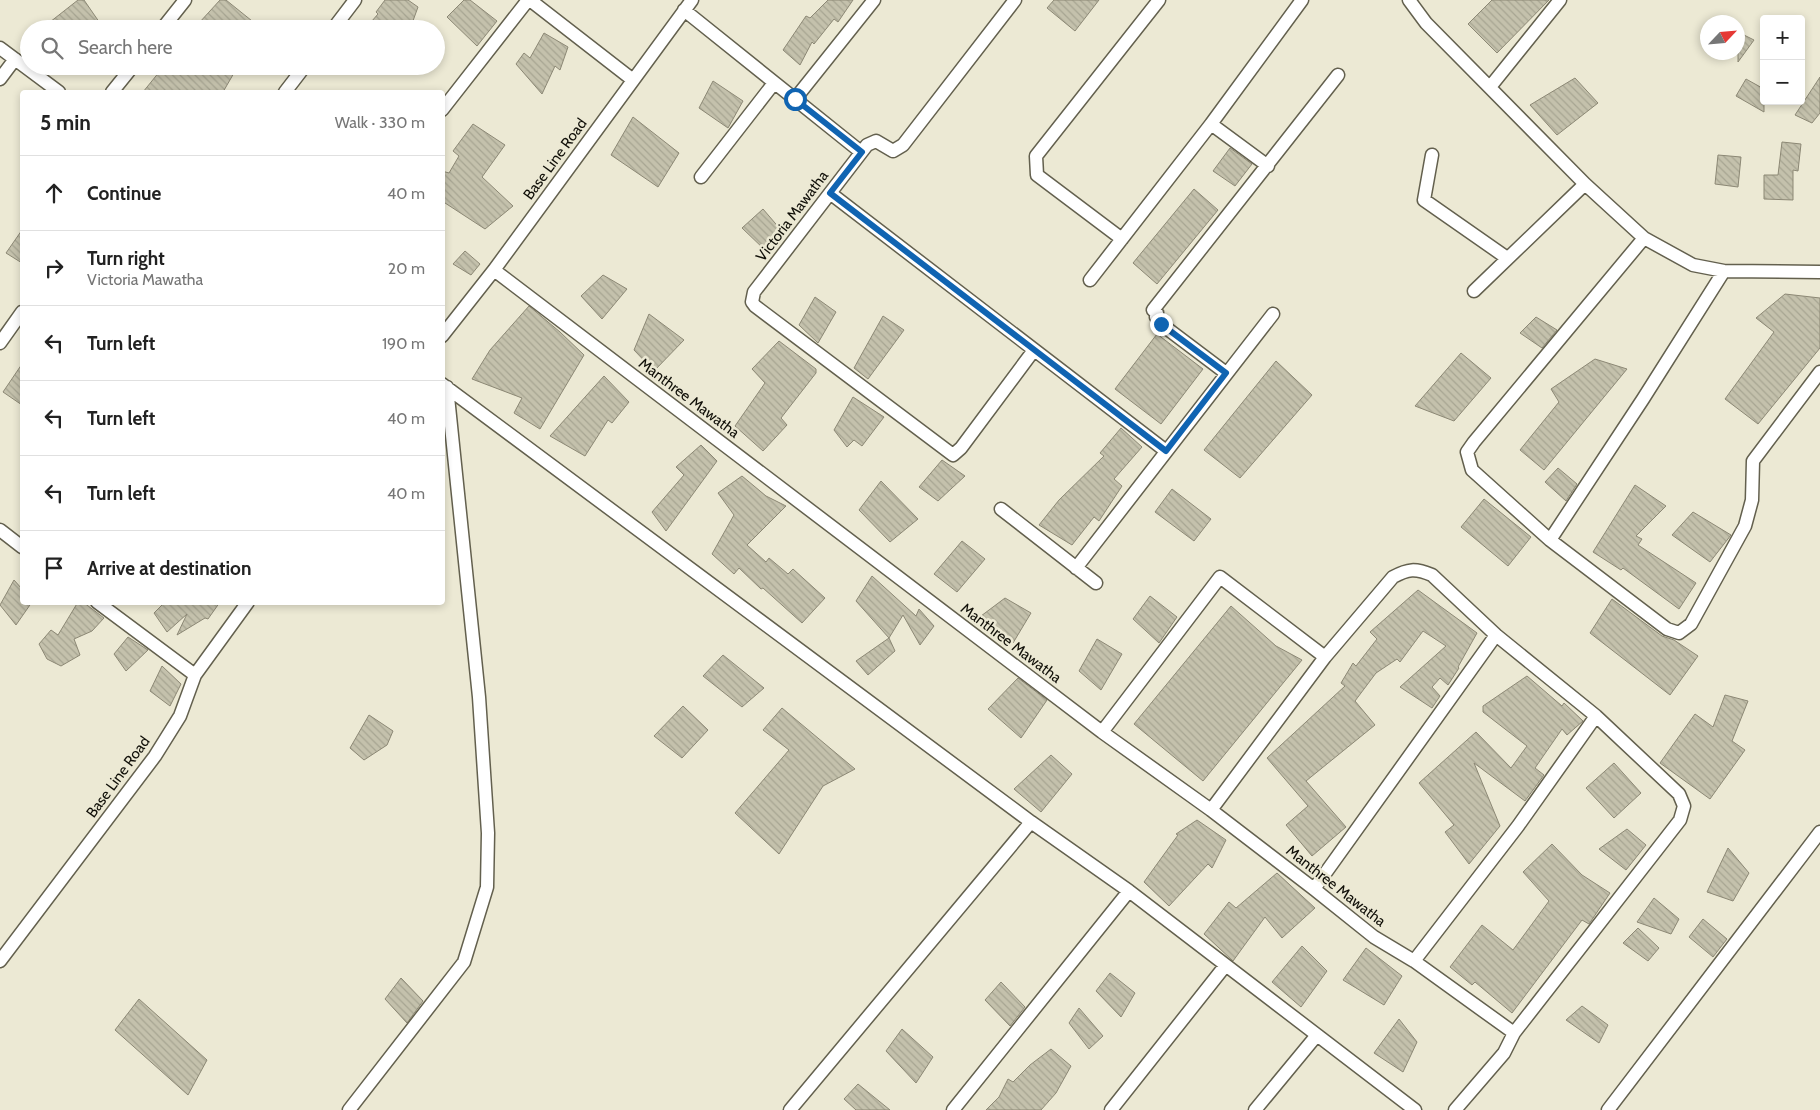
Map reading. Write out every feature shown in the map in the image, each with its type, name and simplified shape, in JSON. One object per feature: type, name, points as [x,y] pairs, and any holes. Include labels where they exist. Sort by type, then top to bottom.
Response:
[{"type":"street","points":[[169,20],[184,0]]},
{"type":"street","points":[[340,20],[355,0]]},
{"type":"street","points":[[445,106],[529,0],[633,80]]},
{"type":"street","points":[[795,99],[874,0]]},
{"type":"street","points":[[688,5],[774,83],[862,152],[866,145],[876,141],[893,152],[903,146],[1015,0]]},
{"type":"street","points":[[1122,239],[1037,174],[1036,156],[1159,0]]},
{"type":"street","points":[[1090,280],[1211,124],[1302,0]]},
{"type":"street","points":[[1409,0],[1426,23],[1585,184],[1644,238],[1693,265],[1724,271],[1820,272]]},
{"type":"street","points":[[1490,86],[1560,0]]},
{"type":"street","name":"Base Line Road","points":[[445,332],[494,270],[688,5]]},
{"type":"street","points":[[0,48],[20,63]]},
{"type":"street","points":[[0,79],[15,59]]},
{"type":"street","points":[[36,75],[56,90]]},
{"type":"street","points":[[114,90],[126,75]]},
{"type":"street","points":[[286,90],[297,75]]},
{"type":"street","points":[[1226,373],[1161,324],[1156,317],[1157,313],[1153,310],[1338,75]]},
{"type":"street","points":[[701,177],[774,83]]},
{"type":"street","points":[[1211,124],[1268,166]]},
{"type":"street","name":"Victoria Mawatha","points":[[862,152],[754,292],[752,302],[755,306],[953,455],[961,448],[1034,350]]},
{"type":"street","points":[[1432,155],[1424,200],[1507,258]]},
{"type":"street","points":[[1474,291],[1585,184]]},
{"type":"street","points":[[830,193],[1166,451]]},
{"type":"street","points":[[1644,238],[1467,452],[1472,470],[1550,540],[1667,629],[1679,633],[1691,624],[1745,526],[1752,500],[1753,461],[1820,372]]},
{"type":"street","name":"Manthree Mawatha","points":[[494,270],[1102,732],[1211,810],[1374,937],[1414,961],[1514,1033]]},
{"type":"street","points":[[1550,540],[1643,399],[1724,271]]},
{"type":"street","points":[[1076,568],[1273,314]]},
{"type":"street","points":[[0,343],[20,315]]},
{"type":"street","points":[[445,386],[1031,822],[1129,891],[1415,1110]]},
{"type":"street","points":[[349,1110],[464,962],[487,887],[488,832],[479,697],[445,386]]},
{"type":"street","points":[[1001,510],[1096,583]]},
{"type":"street","points":[[0,530],[20,545]]},
{"type":"street","points":[[1211,810],[1325,657],[1393,576],[1406,570],[1420,570],[1432,575],[1496,635],[1596,716],[1679,794],[1684,806],[1680,820],[1514,1033],[1504,1053],[1454,1110]]},
{"type":"street","points":[[1102,732],[1220,577],[1325,657]]},
{"type":"street","points":[[101,605],[196,675]]},
{"type":"street","name":"Base Line Road","points":[[0,961],[155,756],[180,716],[196,675],[246,605]]},
{"type":"street","points":[[1314,889],[1496,635]]},
{"type":"street","points":[[1414,961],[1518,826],[1596,716]]},
{"type":"street","points":[[790,1110],[1031,822]]},
{"type":"street","points":[[1608,1110],[1820,832]]},
{"type":"street","points":[[953,1110],[1129,891]]},
{"type":"street","points":[[1111,1110],[1225,966]]},
{"type":"street","points":[[1255,1110],[1317,1035]]},
{"type":"building","points":[[78,0],[84,0],[98,20],[53,20]]},
{"type":"building","points":[[220,0],[226,0],[251,20],[202,20]]},
{"type":"building","points":[[385,0],[408,0],[418,7],[413,20],[373,20],[378,14],[376,12]]},
{"type":"building","points":[[464,0],[470,0],[497,21],[477,46],[447,17]]},
{"type":"building","points":[[828,0],[853,0],[838,22],[834,19],[814,44],[812,42],[800,65],[783,50],[806,16],[810,18]]},
{"type":"building","points":[[1054,0],[1099,0],[1075,31],[1047,8]]},
{"type":"building","points":[[1492,0],[1549,0],[1497,53],[1468,24]]},
{"type":"building","points":[[544,33],[568,47],[560,70],[555,66],[542,94],[516,64],[524,53],[530,58]]},
{"type":"building","points":[[1745,36],[1754,40],[1745,52]]},
{"type":"building","points":[[157,75],[233,75],[224,90],[145,90]]},
{"type":"building","points":[[1820,77],[1820,113],[1812,123],[1795,115],[1802,105],[1805,105],[1805,100]]},
{"type":"building","points":[[1575,78],[1598,103],[1557,135],[1530,105]]},
{"type":"building","points":[[1746,79],[1760,87],[1760,105],[1764,105],[1764,112],[1736,96]]},
{"type":"building","points":[[713,81],[743,101],[728,128],[699,108]]},
{"type":"building","points":[[633,117],[679,153],[658,187],[611,155]]},
{"type":"building","points":[[473,124],[505,145],[482,177],[513,206],[485,229],[445,203],[445,172],[449,173],[459,156],[453,151]]},
{"type":"building","points":[[1782,142],[1801,144],[1798,171],[1793,170],[1793,200],[1764,199],[1764,175],[1778,175]]},
{"type":"building","points":[[1230,148],[1252,164],[1235,186],[1213,171]]},
{"type":"building","points":[[1718,155],[1741,157],[1738,187],[1715,184]]},
{"type":"building","points":[[1194,189],[1218,210],[1157,284],[1133,263]]},
{"type":"building","points":[[763,209],[781,230],[766,251],[742,228]]},
{"type":"building","points":[[20,233],[20,262],[6,253]]},
{"type":"building","points":[[465,251],[480,264],[471,275],[453,264]]},
{"type":"building","points":[[603,275],[627,289],[602,319],[581,296]]},
{"type":"building","points":[[1785,294],[1820,298],[1820,348],[1758,424],[1725,399],[1774,332],[1756,318]]},
{"type":"building","points":[[815,297],[836,312],[818,343],[799,325]]},
{"type":"building","points":[[529,306],[584,355],[540,429],[514,413],[522,398],[472,379],[490,350]]},
{"type":"building","points":[[649,314],[684,340],[654,371],[634,350]]},
{"type":"building","points":[[883,316],[904,330],[868,379],[854,368]]},
{"type":"building","points":[[1536,317],[1557,330],[1542,348],[1520,333]]},
{"type":"building","points":[[1157,334],[1203,369],[1161,424],[1115,389]]},
{"type":"building","points":[[779,341],[816,369],[816,373],[781,418],[787,425],[763,451],[735,426],[765,383],[752,369]]},
{"type":"building","points":[[1461,353],[1491,378],[1454,421],[1415,406]]},
{"type":"building","points":[[1595,359],[1627,369],[1544,470],[1520,450],[1559,402],[1551,389]]},
{"type":"building","points":[[1276,361],[1312,395],[1240,478],[1204,450]]},
{"type":"building","points":[[20,367],[20,404],[3,392]]},
{"type":"building","points":[[604,376],[629,402],[612,423],[608,420],[585,456],[550,436]]},
{"type":"building","points":[[853,397],[884,417],[862,446],[854,440],[847,447],[834,430]]},
{"type":"building","points":[[1121,428],[1142,447],[1114,479],[1122,486],[1099,521],[1094,517],[1072,545],[1039,525],[1059,500],[1104,456],[1100,453]]},
{"type":"building","points":[[701,445],[717,461],[666,531],[652,512],[684,475],[676,467]]},
{"type":"building","points":[[942,460],[965,476],[938,501],[919,487]]},
{"type":"building","points":[[1558,468],[1577,484],[1566,501],[1545,482]]},
{"type":"building","points":[[742,476],[766,496],[786,506],[747,545],[766,562],[769,558],[788,574],[793,569],[825,598],[802,623],[739,568],[734,574],[712,554],[734,515],[718,493]]},
{"type":"building","points":[[881,481],[918,519],[890,542],[859,510]]},
{"type":"building","points":[[1635,485],[1666,506],[1636,536],[1642,539],[1638,545],[1696,583],[1679,609],[1623,568],[1621,570],[1593,552]]},
{"type":"building","points":[[1172,489],[1211,519],[1194,541],[1155,512]]},
{"type":"building","points":[[1484,499],[1531,537],[1508,566],[1461,527]]},
{"type":"building","points":[[1693,512],[1731,535],[1710,562],[1672,535]]},
{"type":"building","points":[[962,541],[985,559],[957,592],[934,574]]},
{"type":"building","points":[[872,576],[916,616],[919,609],[934,626],[920,645],[903,615],[889,638],[856,601]]},
{"type":"building","points":[[14,580],[20,587],[20,605],[30,605],[16,625],[0,605]]},
{"type":"building","points":[[1418,590],[1477,633],[1448,685],[1440,678],[1432,687],[1440,696],[1432,708],[1400,687],[1446,646],[1423,631],[1400,662],[1397,659],[1376,673],[1355,701],[1375,725],[1306,781],[1346,827],[1312,856],[1286,825],[1308,806],[1267,758],[1345,686],[1341,683],[1353,663],[1356,666],[1377,639],[1370,632]]},
{"type":"building","points":[[1150,596],[1177,617],[1159,643],[1133,619]]},
{"type":"building","points":[[1005,598],[1031,613],[1013,643],[981,616]]},
{"type":"building","points":[[1612,599],[1662,636],[1674,640],[1698,656],[1670,695],[1590,633]]},
{"type":"building","points":[[76,605],[87,605],[104,618],[92,631],[74,639],[80,655],[61,666],[47,659],[39,644],[51,630],[58,635]]},
{"type":"building","points":[[162,605],[218,605],[208,619],[205,618],[177,635],[187,614],[167,632],[154,613]]},
{"type":"building","points":[[1231,606],[1276,646],[1302,660],[1203,781],[1134,724]]},
{"type":"building","points":[[128,637],[148,650],[126,671],[114,654]]},
{"type":"building","points":[[889,638],[895,651],[868,675],[856,661]]},
{"type":"building","points":[[1097,639],[1122,654],[1101,690],[1079,671]]},
{"type":"building","points":[[723,655],[764,688],[742,707],[703,676]]},
{"type":"building","points":[[162,666],[181,684],[170,706],[150,691]]},
{"type":"building","points":[[1527,676],[1562,706],[1564,703],[1583,721],[1567,735],[1562,729],[1535,768],[1544,775],[1525,801],[1474,763],[1500,826],[1469,864],[1445,832],[1454,825],[1419,783],[1476,732],[1511,768],[1527,746],[1483,712],[1483,706]]},
{"type":"building","points":[[1018,678],[1047,700],[1021,738],[988,709]]},
{"type":"building","points":[[1725,695],[1748,701],[1732,741],[1745,750],[1710,799],[1660,763],[1695,714],[1713,727]]},
{"type":"building","points":[[683,706],[708,730],[682,758],[654,736]]},
{"type":"building","points":[[782,708],[855,769],[823,786],[779,854],[735,813],[789,750],[763,730]]},
{"type":"building","points":[[369,715],[393,731],[387,745],[364,760],[350,748]]},
{"type":"building","points":[[1051,755],[1072,774],[1041,812],[1014,789]]},
{"type":"building","points":[[1614,763],[1641,793],[1614,818],[1586,788]]},
{"type":"building","points":[[1197,820],[1226,840],[1212,868],[1208,864],[1169,906],[1144,882],[1178,835],[1176,834]]},
{"type":"building","points":[[1627,829],[1646,845],[1626,870],[1599,849]]},
{"type":"building","points":[[1552,844],[1582,875],[1610,893],[1589,924],[1582,920],[1512,1013],[1475,982],[1472,985],[1450,967],[1482,925],[1513,950],[1549,901],[1523,872]]},
{"type":"building","points":[[1728,848],[1749,873],[1733,901],[1707,892]]},
{"type":"building","points":[[1277,873],[1315,908],[1282,938],[1265,917],[1233,961],[1204,934],[1229,902],[1236,908]]},
{"type":"building","points":[[1654,898],[1679,919],[1671,934],[1637,922]]},
{"type":"building","points":[[1703,919],[1727,939],[1713,957],[1689,937]]},
{"type":"building","points":[[1638,928],[1659,948],[1648,961],[1623,943]]},
{"type":"building","points":[[1302,946],[1327,971],[1301,1007],[1272,982]]},
{"type":"building","points":[[1366,948],[1402,976],[1384,1005],[1343,980]]},
{"type":"building","points":[[1110,973],[1135,993],[1121,1017],[1096,991]]},
{"type":"building","points":[[401,978],[423,1001],[407,1023],[385,999]]},
{"type":"building","points":[[1001,982],[1025,1007],[1010,1026],[985,1000]]},
{"type":"building","points":[[139,999],[207,1060],[188,1095],[115,1030]]},
{"type":"building","points":[[1582,1006],[1608,1025],[1599,1043],[1566,1020]]},
{"type":"building","points":[[1079,1008],[1103,1036],[1089,1049],[1069,1023]]},
{"type":"building","points":[[1399,1019],[1417,1042],[1403,1072],[1374,1053]]},
{"type":"building","points":[[902,1029],[933,1057],[916,1083],[886,1051]]},
{"type":"building","points":[[1051,1049],[1071,1066],[1056,1093],[1041,1110],[986,1110],[999,1097],[1008,1079],[1013,1082],[1030,1065]]},
{"type":"building","points":[[858,1084],[890,1110],[856,1110],[844,1099]]},
{"type":"route","points":[[795,99],[862,152],[830,193],[1166,451],[1226,373],[1161,324]]}]
